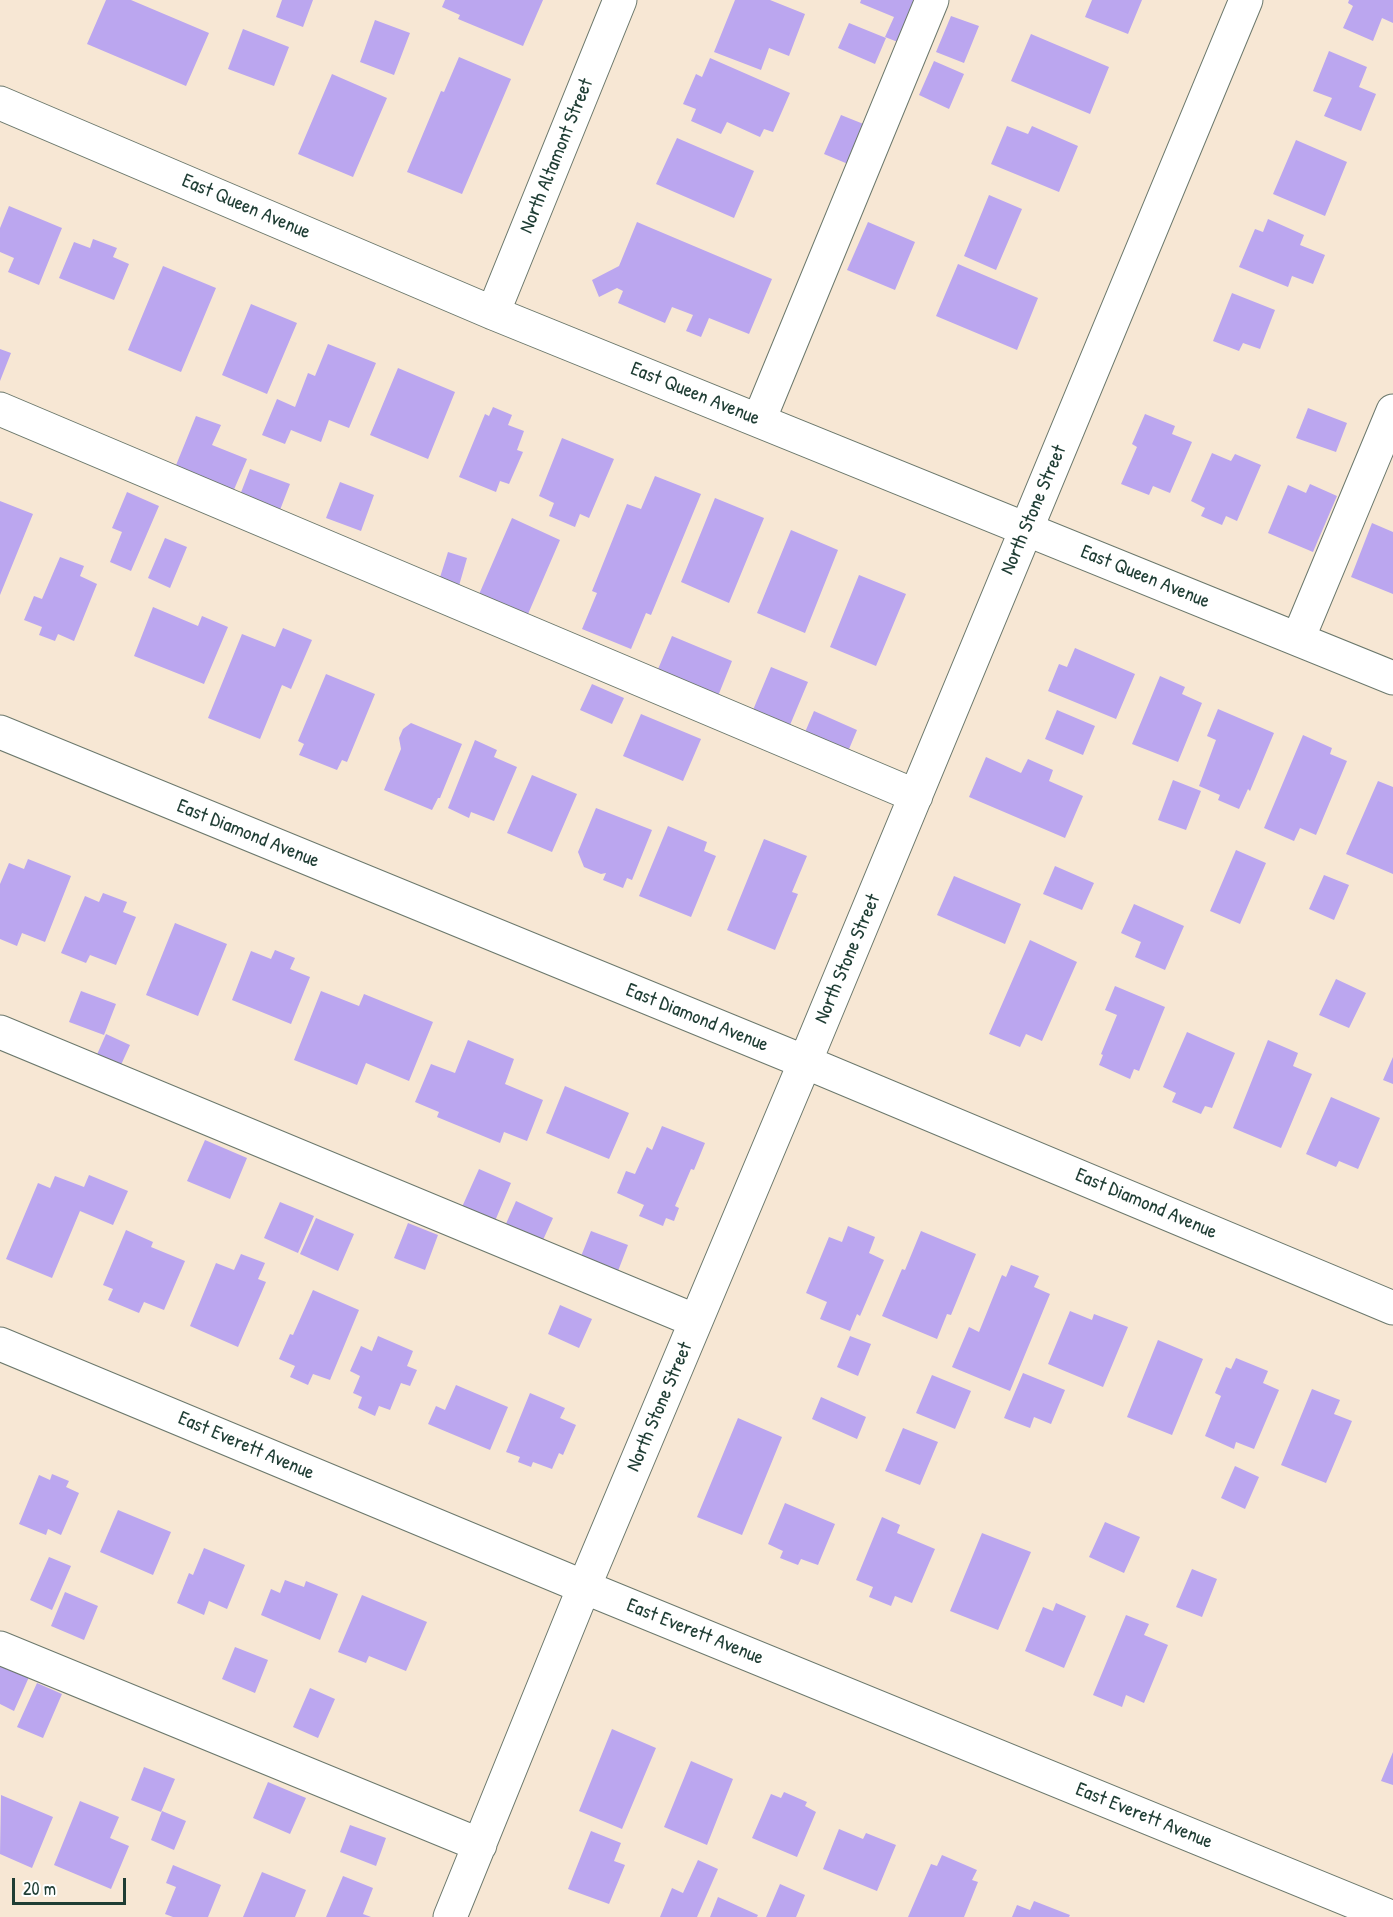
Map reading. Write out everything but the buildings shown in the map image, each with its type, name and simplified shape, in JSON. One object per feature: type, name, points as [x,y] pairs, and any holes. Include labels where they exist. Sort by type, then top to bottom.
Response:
[{"type":"street","name":"North Altamont Street","points":[[493,313],[620,0]]},
{"type":"street","points":[[759,420],[932,0]]},
{"type":"street","name":"North Stone Street","points":[[450,1917],[584,1587],[806,1062],[1246,0]]},
{"type":"street","name":"East Queen Avenue","points":[[0,102],[493,313],[1393,678]]},
{"type":"street","points":[[0,409],[916,796]]},
{"type":"street","points":[[1298,639],[1393,411]]},
{"type":"street","name":"East Diamond Avenue","points":[[0,732],[806,1062],[1393,1308]]},
{"type":"street","points":[[0,1032],[696,1321]]},
{"type":"street","name":"East Everett Avenue","points":[[0,1344],[584,1587],[1391,1917]]},
{"type":"street","points":[[0,1648],[480,1845]]}]
